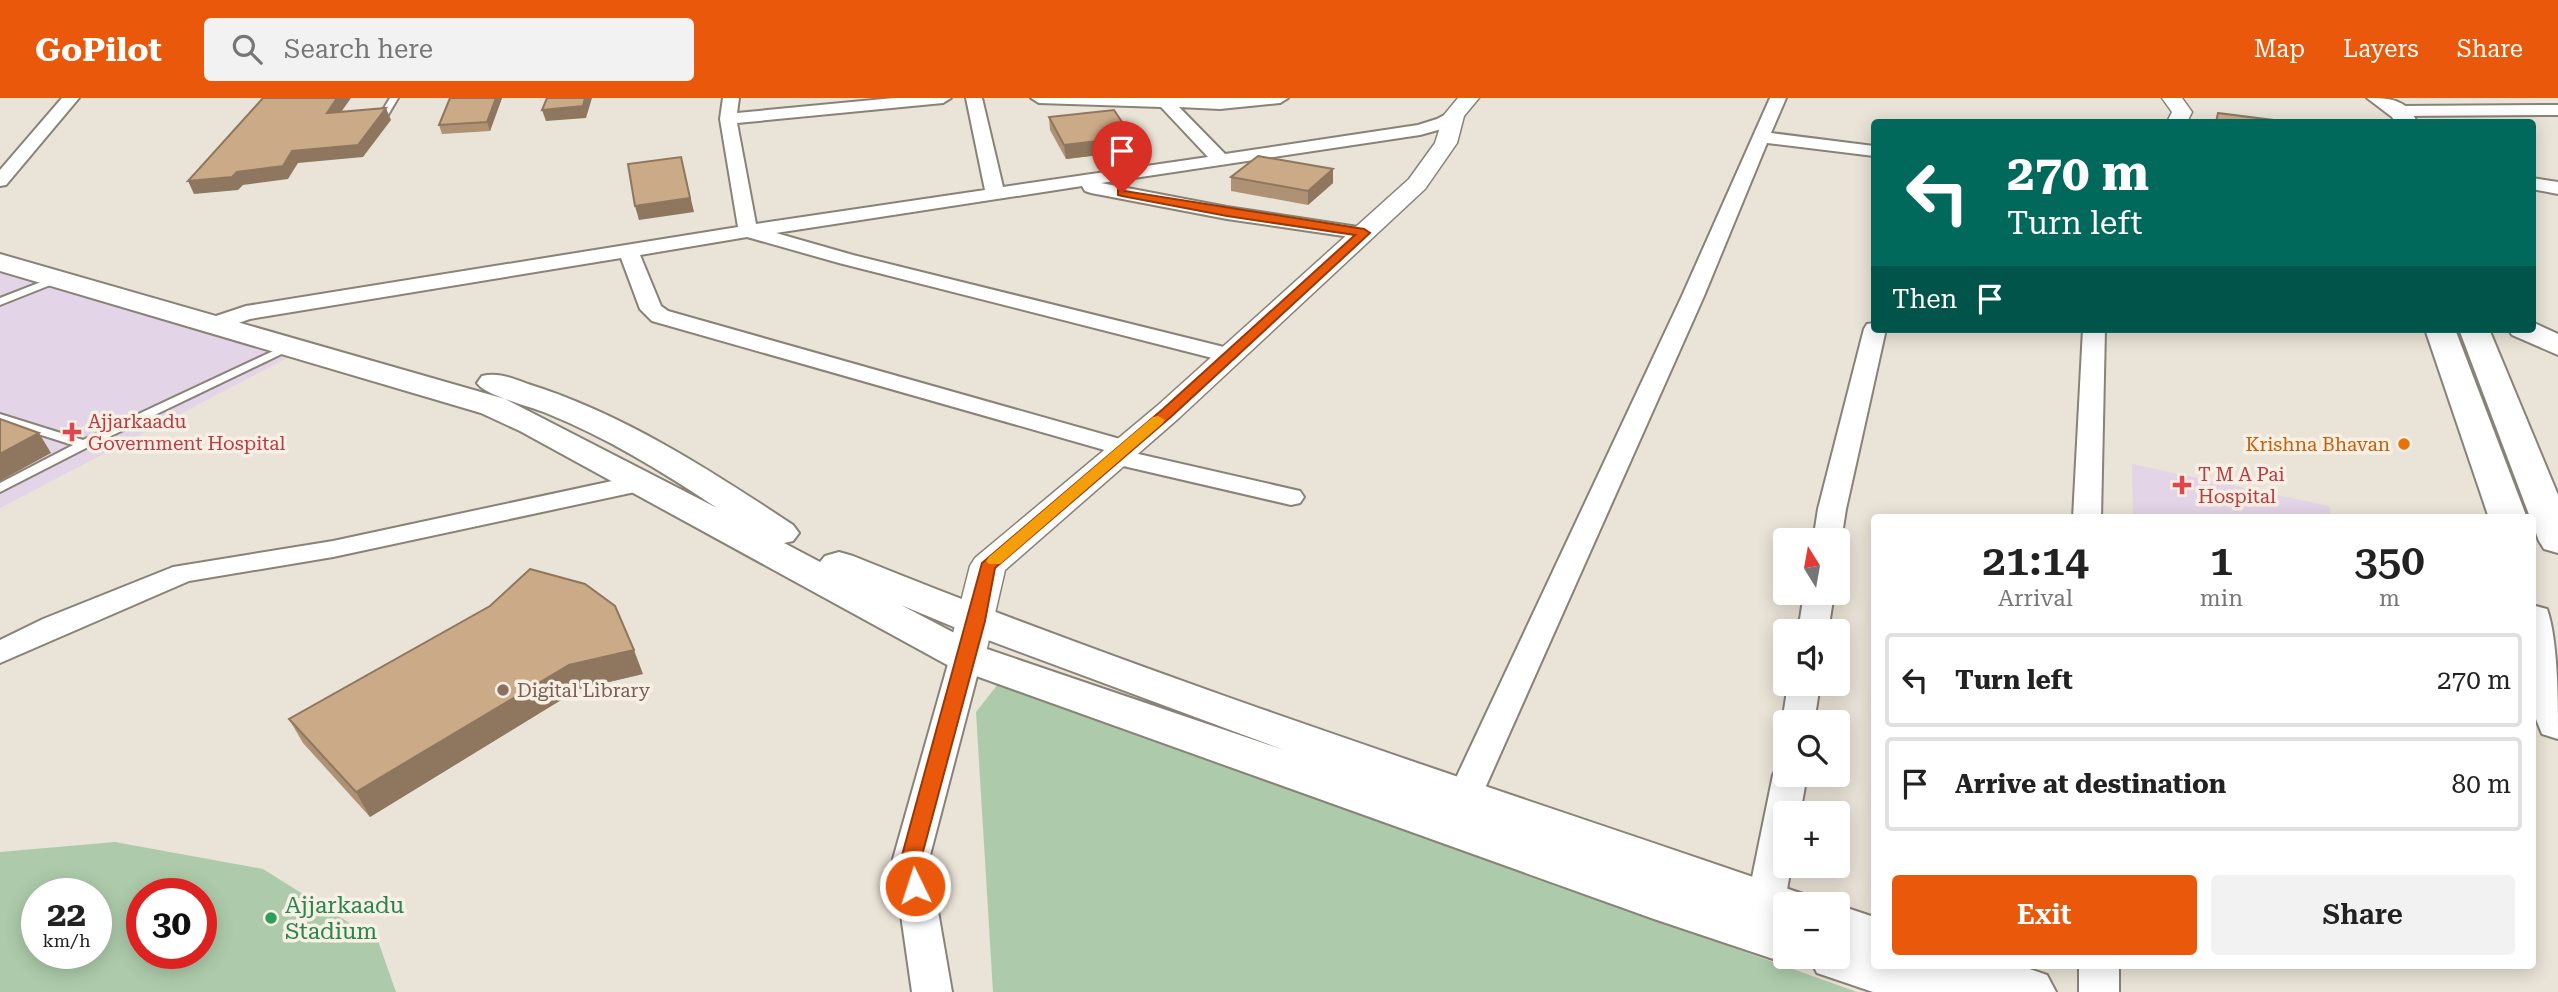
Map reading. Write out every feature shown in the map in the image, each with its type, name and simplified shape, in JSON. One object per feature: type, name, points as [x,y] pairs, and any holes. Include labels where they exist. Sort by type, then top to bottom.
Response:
[{"type":"main road","points":[[2356,98],[2395,119]]},
{"type":"main road","points":[[2378,98],[2395,119]]},
{"type":"main road","points":[[0,242],[229,318],[288,347],[493,406],[532,424],[640,483],[971,639],[1672,904],[1773,937]]},
{"type":"main road","points":[[0,262],[523,391],[565,407],[688,472],[808,552],[971,639],[1272,729],[1773,905]]},
{"type":"main road","points":[[2441,333],[2507,514]]},
{"type":"main road","points":[[2476,333],[2556,528]]},
{"type":"main road","points":[[2531,333],[2558,346]]},
{"type":"main road","points":[[2536,634],[2558,723]]},
{"type":"main road","points":[[1850,931],[1871,938]]},
{"type":"main road","points":[[1850,962],[1871,968]]},
{"type":"main road","points":[[1873,969],[1943,992]]},
{"type":"main road","points":[[1961,969],[2028,992]]},
{"type":"street","points":[[0,181],[71,98]]},
{"type":"street","points":[[731,98],[728,119],[748,231]]},
{"type":"street","points":[[728,119],[943,98]]},
{"type":"street","points":[[974,98],[995,194]]},
{"type":"street","points":[[1039,98],[1220,103],[1280,98]]},
{"type":"street","points":[[1465,795],[1778,98]]},
{"type":"street","points":[[2172,98],[2182,112],[2178,119]]},
{"type":"street","points":[[1165,102],[1221,160]]},
{"type":"street","points":[[229,318],[748,231],[1420,130],[1443,123],[1461,106]]},
{"type":"street","points":[[932,992],[911,859],[971,639],[988,566],[1120,453],[1417,184],[1446,143],[1461,106]]},
{"type":"street","points":[[2395,119],[2558,110]]},
{"type":"street","points":[[1762,136],[1871,151]]},
{"type":"street","points":[[1069,183],[1227,213],[1364,233]]},
{"type":"street","points":[[2536,184],[2558,188]]},
{"type":"street","points":[[748,231],[859,263],[1228,355]]},
{"type":"street","points":[[628,251],[651,309],[660,316],[1120,453],[1291,496]]},
{"type":"street","points":[[1829,528],[1874,333]]},
{"type":"street","points":[[2087,514],[2094,333]]},
{"type":"street","points":[[0,653],[54,626],[183,573],[333,549],[640,483]]},
{"type":"street","points":[[1777,892],[1789,787]]},
{"type":"street","points":[[2099,969],[2099,992]]},
{"type":"lane","points":[[385,113],[394,98]]},
{"type":"lane","points":[[0,303],[59,278]]},
{"type":"lane","points":[[0,488],[84,444],[288,347]]},
{"type":"lane","points":[[0,418],[84,444]]},
{"type":"shaded area","name":"Ajjarkaadu Government Hospital","points":[[10,268],[289,357],[0,508],[0,271]]},
{"type":"shaded area","name":"T M A Pai Hospital","points":[[2132,464],[2329,506],[2331,514],[2133,514]]},
{"type":"green space","points":[[998,684],[1773,962],[1773,969],[1793,969],[1857,992],[993,992],[976,712]]},
{"type":"green space","name":"Ajjarkaadu Stadium","points":[[115,842],[263,869],[378,941],[396,992],[0,992],[0,852]]},
{"type":"building","points":[[263,98],[337,98],[327,113],[386,108],[358,145],[292,151],[283,166],[237,172],[232,177],[188,181]]},
{"type":"building","points":[[450,98],[496,98],[487,122],[439,125]]},
{"type":"building","points":[[547,98],[585,98],[583,106],[542,110]]},
{"type":"building","points":[[1114,110],[1132,137],[1064,145],[1049,117]]},
{"type":"building","points":[[2218,113],[2265,119],[2217,119]]},
{"type":"building","points":[[1258,156],[1333,169],[1308,191],[1231,177]]},
{"type":"building","points":[[681,157],[690,198],[635,206],[628,164]]},
{"type":"building","points":[[0,419],[39,433],[0,454]]},
{"type":"building","points":[[530,569],[585,584],[615,606],[634,650],[569,665],[356,792],[289,719],[490,606]]},
{"type":"slow traffic","points":[[994,561],[1158,420]]},
{"type":"place","name":"Ajjarkaadu Government Hospital","points":[[72,432]]},
{"type":"place","name":"Krishna Bhavan","points":[[2404,444]]},
{"type":"place","name":"T M A Pai Hospital","points":[[2182,485]]},
{"type":"place","name":"Digital Library","points":[[503,690]]},
{"type":"place","name":"Ajjarkaadu Stadium","points":[[271,918]]},
{"type":"route","points":[[915,886],[911,859],[976,621],[988,566],[1168,412],[1364,233],[1227,213],[1122,193]]}]
